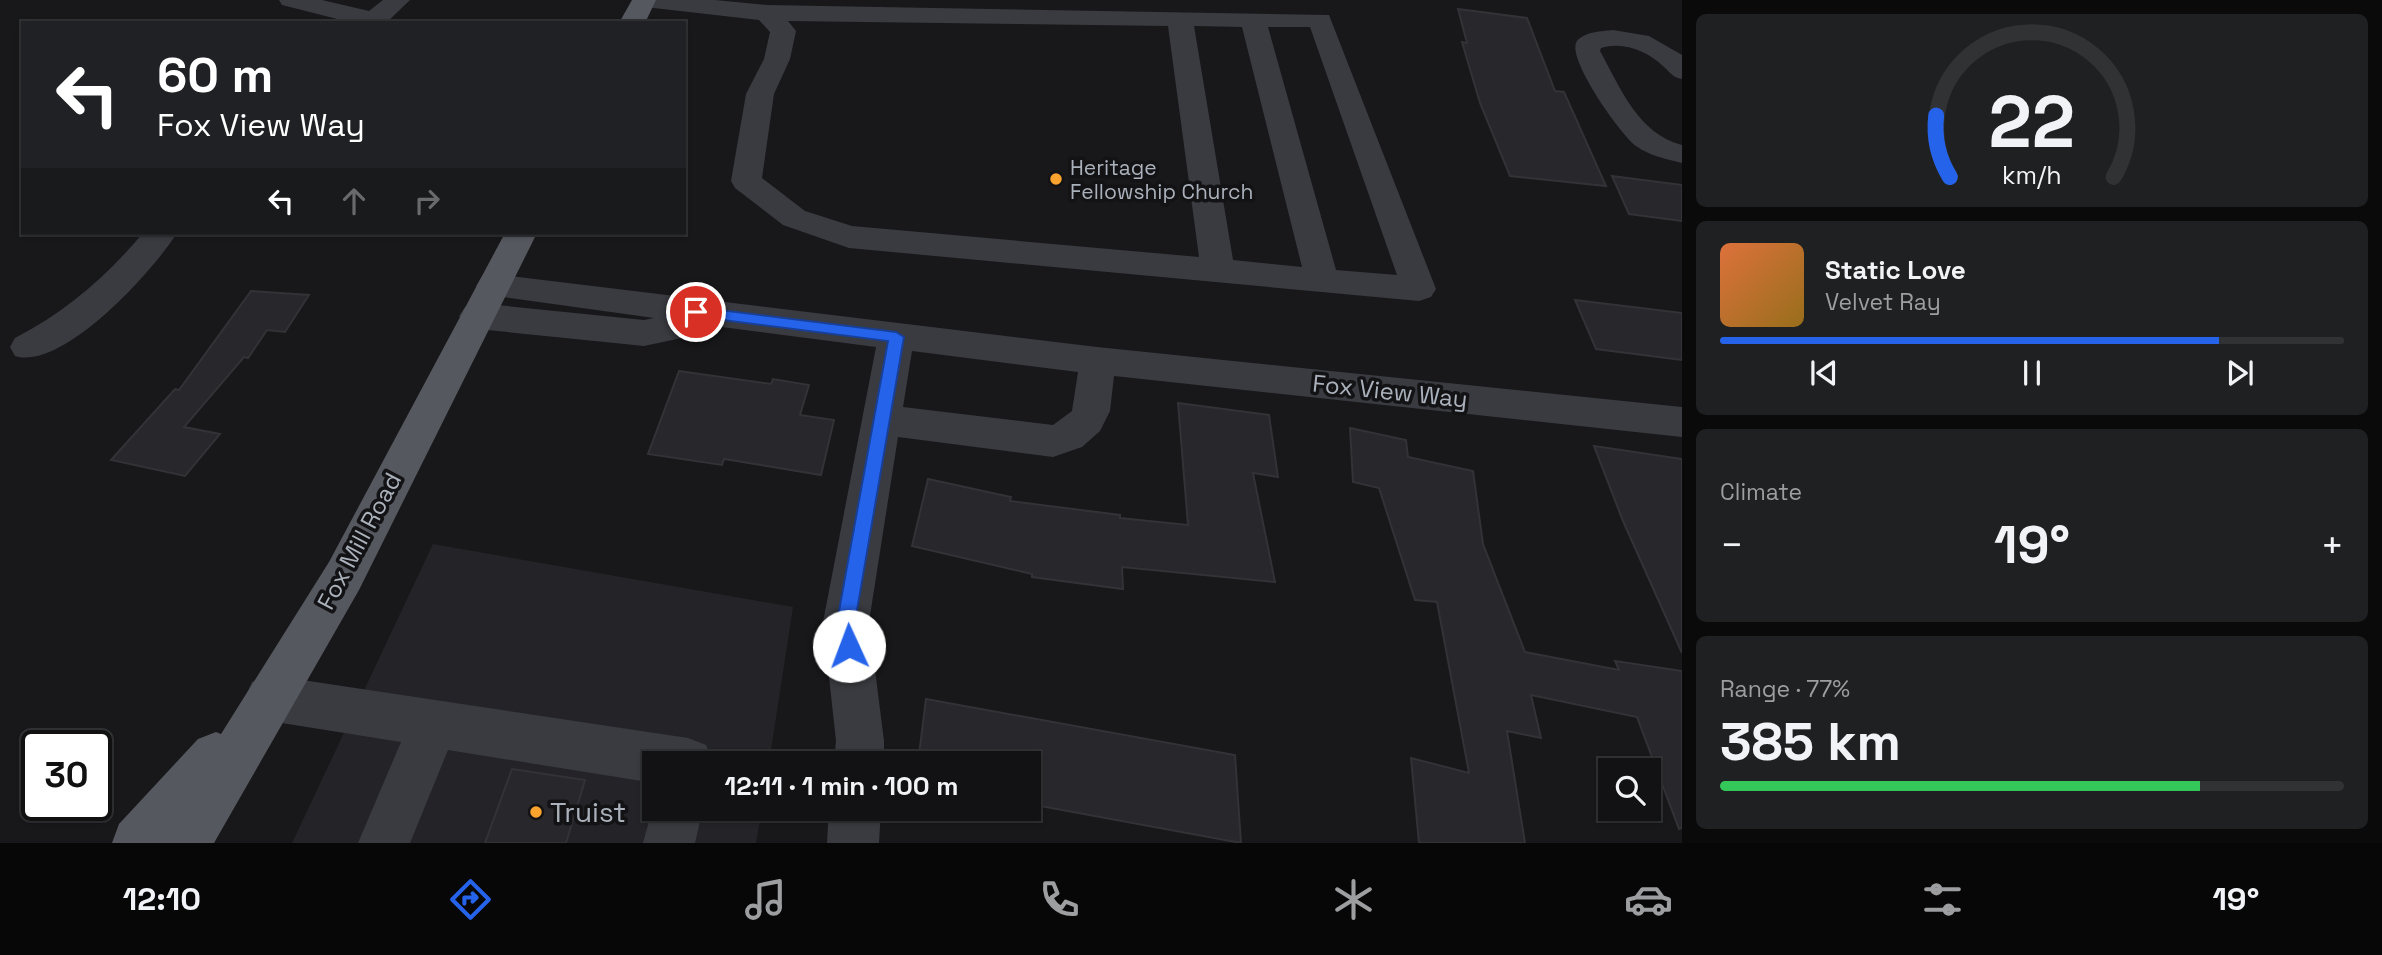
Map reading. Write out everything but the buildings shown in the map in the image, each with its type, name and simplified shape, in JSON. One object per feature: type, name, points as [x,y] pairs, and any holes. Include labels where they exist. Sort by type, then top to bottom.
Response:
[{"type":"main road","points":[[633,21],[644,0]]},
{"type":"main road","name":"Fox Mill Road","points":[[185,843],[344,576],[520,235]]},
{"type":"main road","points":[[138,843],[269,698]]},
{"type":"street","points":[[291,0],[367,21]]},
{"type":"street","points":[[372,21],[398,0]]},
{"type":"street","points":[[644,0],[767,13],[1320,20],[1419,289],[849,237],[794,218],[746,181],[760,94],[777,59],[783,31],[767,13]]},
{"type":"street","points":[[1180,18],[1218,271]]},
{"type":"street","points":[[1253,19],[1322,280]]},
{"type":"street","points":[[1682,71],[1666,53],[1637,42],[1619,38],[1601,39],[1588,44],[1587,51],[1636,134],[1659,148],[1682,154]]},
{"type":"street","points":[[28,347],[88,313],[118,286],[159,235]]},
{"type":"street","name":"Fox View Way","points":[[485,301],[644,333],[683,328],[720,316],[1097,361],[1682,422]]},
{"type":"street","points":[[860,751],[846,622],[896,337]]},
{"type":"street","points":[[881,420],[1053,440],[1070,436],[1084,426],[1092,414],[1097,361]]},
{"type":"street","points":[[269,698],[642,756]]},
{"type":"street","points":[[384,843],[434,723]]},
{"type":"street","points":[[670,843],[675,821]]},
{"type":"street","points":[[853,843],[854,821]]},
{"type":"shaded area","points":[[433,544],[793,607],[771,751],[642,751],[642,821],[760,821],[756,843],[292,843]]},
{"type":"place","name":"Heritage Fellowship Church","points":[[1056,179]]},
{"type":"place","name":"Truist","points":[[536,812]]},
{"type":"route","points":[[696,312],[896,337],[846,622],[849,646]]}]
